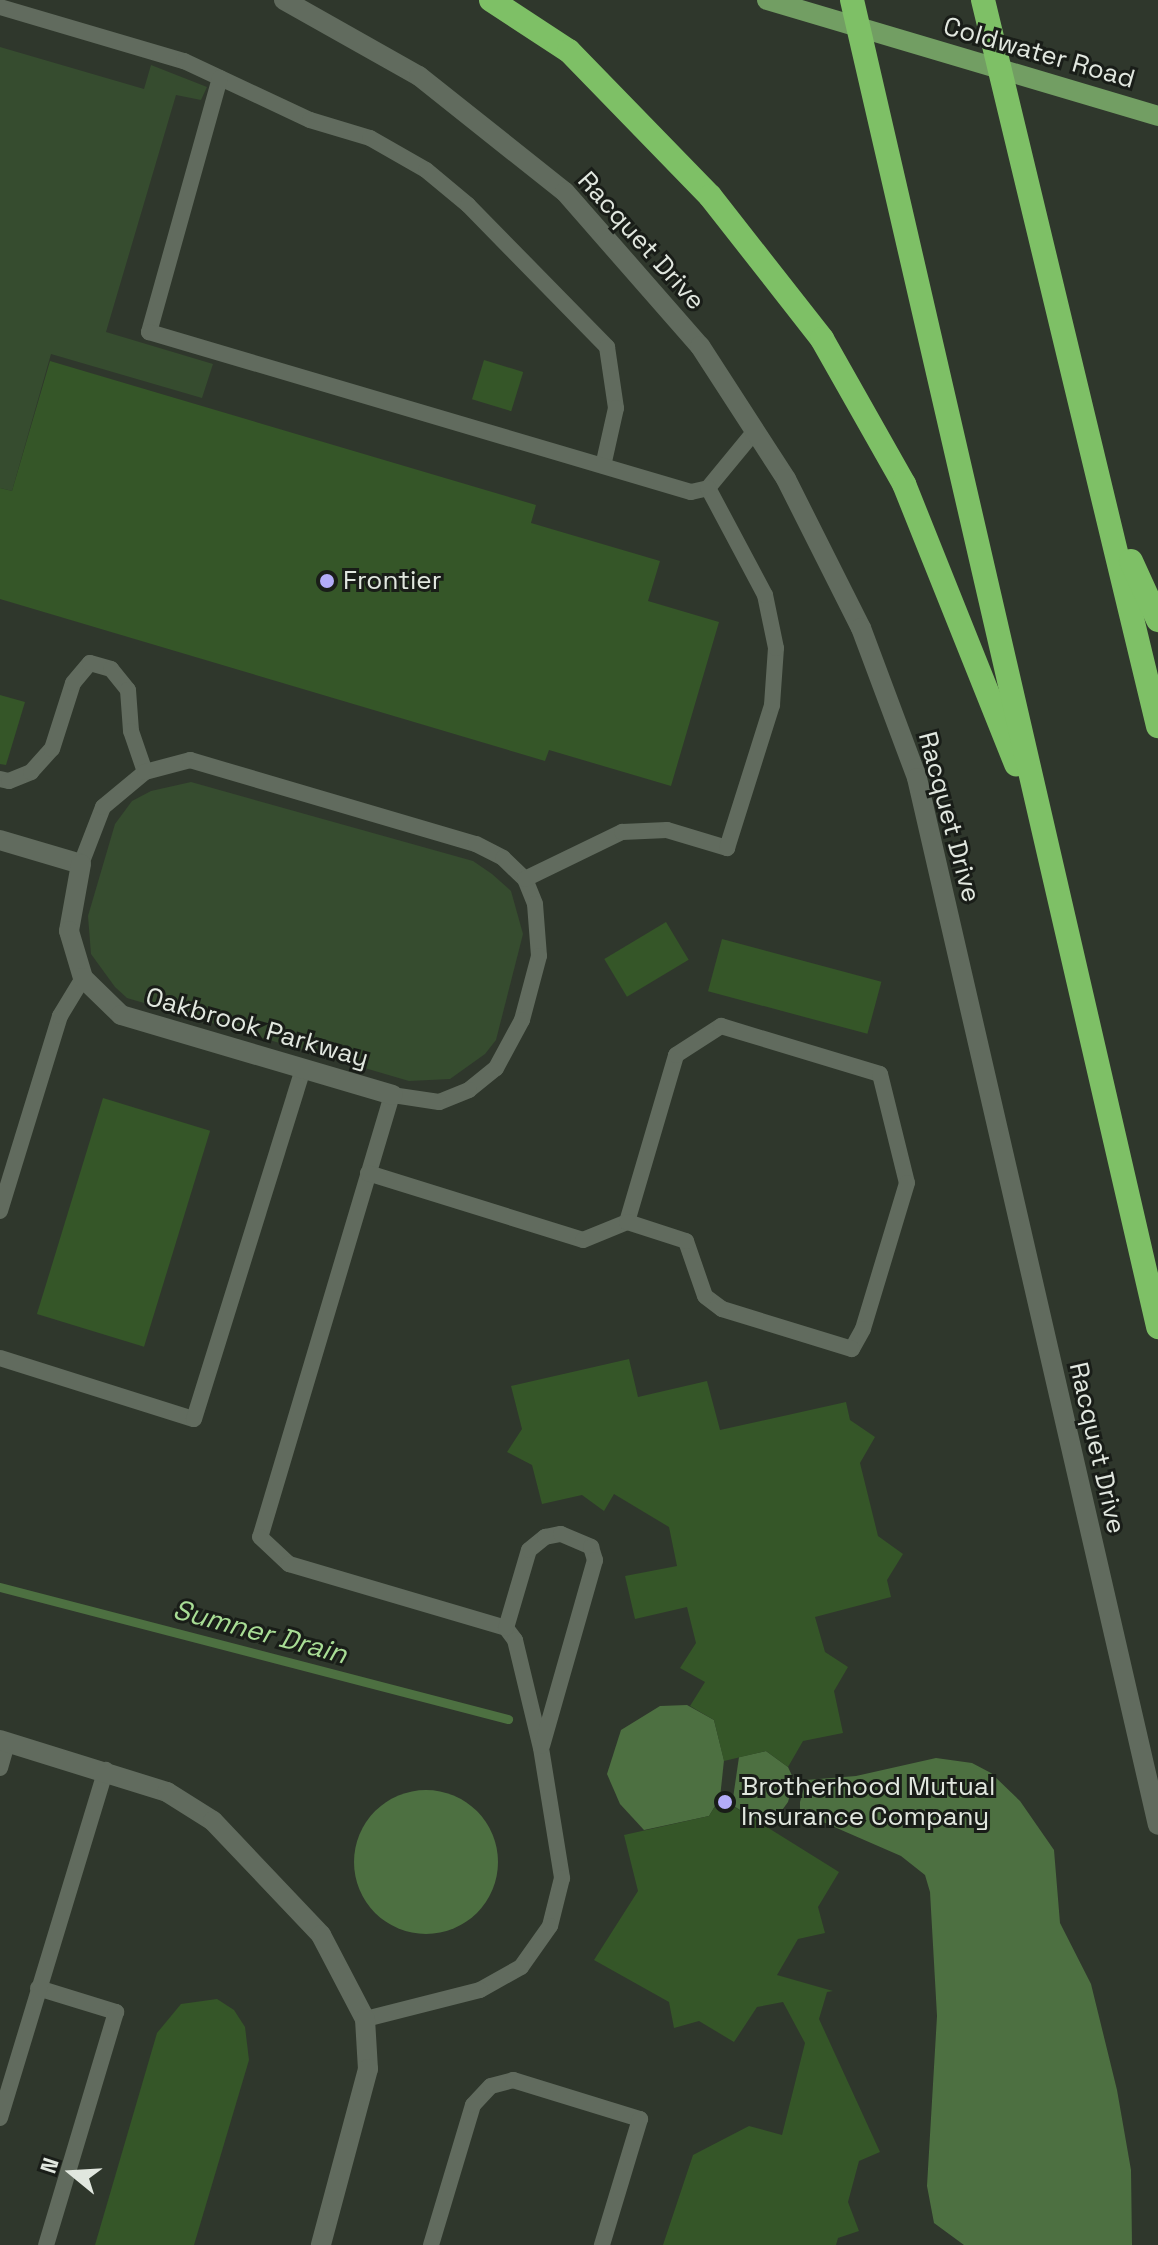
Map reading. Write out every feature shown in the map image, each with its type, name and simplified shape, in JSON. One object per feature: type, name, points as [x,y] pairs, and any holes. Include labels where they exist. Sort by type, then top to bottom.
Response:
[{"type":"highway","points":[[491,0],[569,51],[710,196],[822,339],[904,484],[1046,838]]},
{"type":"highway","points":[[852,0],[1158,1327]]},
{"type":"highway","points":[[983,0],[1158,726]]},
{"type":"highway","points":[[1100,486],[1158,620]]},
{"type":"main road","name":"Coldwater Road","points":[[767,0],[1155,115]]},
{"type":"street","name":"Racquet Drive","points":[[284,0],[419,76],[565,192],[700,346],[786,479],[861,628],[917,778],[1158,1825]]},
{"type":"street","points":[[0,840],[81,864]]},
{"type":"street","name":"Oakbrook Parkway","points":[[81,864],[69,931],[83,978],[121,1015],[392,1095]]},
{"type":"street","points":[[4,1742],[106,1770],[167,1792],[213,1821],[321,1935],[365,2019],[368,2069],[360,2112],[321,2245]]},
{"type":"lane","points":[[0,7],[184,61],[310,120],[370,138],[426,170],[468,205],[607,347],[616,408],[603,466]]},
{"type":"lane","points":[[220,78],[149,332],[691,492],[708,488],[755,431]]},
{"type":"lane","points":[[525,879],[622,832],[667,830],[727,848],[772,705],[776,648],[765,595],[708,488]]},
{"type":"lane","points":[[0,779],[9,781],[31,772],[52,749],[73,683],[90,663],[111,669],[128,690],[131,731],[145,772]]},
{"type":"lane","points":[[81,864],[103,807],[145,772],[190,760],[476,844],[503,858],[525,879],[540,930],[539,956],[510,1047],[496,1068],[469,1090],[439,1102],[392,1095],[260,1537],[289,1564],[506,1628],[515,1640],[541,1748],[562,1878],[550,1926],[521,1967],[480,1990],[365,2019]]},
{"type":"lane","points":[[0,1211],[60,1016],[83,978]]},
{"type":"lane","points":[[368,1173],[583,1240],[627,1222],[686,1241],[705,1296],[722,1309],[852,1349],[863,1329],[907,1183],[880,1074],[721,1026],[676,1055],[627,1222]]},
{"type":"lane","points":[[0,1358],[194,1419],[303,1068]]},
{"type":"lane","points":[[506,1628],[529,1550],[545,1537],[561,1534],[591,1547],[595,1560],[541,1748]]},
{"type":"lane","points":[[0,1768],[4,1742]]},
{"type":"lane","points":[[0,2118],[106,1770]]},
{"type":"lane","points":[[38,1988],[116,2012],[46,2245]]},
{"type":"lane","points":[[431,2245],[473,2105],[491,2086],[513,2080],[640,2119],[602,2245]]},
{"type":"shaded area","points":[[0,47],[144,89],[151,65],[207,87],[201,100],[176,95],[106,332],[213,364],[202,398],[51,354],[12,491],[0,488]]},
{"type":"shaded area","points":[[191,782],[473,861],[511,891],[523,934],[496,1040],[485,1054],[450,1079],[409,1081],[127,998],[115,987],[91,954],[88,916],[115,824],[132,801],[151,791]]},
{"type":"shaded area","points":[[687,1705],[714,1720],[724,1760],[720,1798],[709,1816],[644,1830],[620,1804],[607,1774],[621,1730],[660,1706]]},
{"type":"shaded area","points":[[766,1751],[788,1767],[794,1780],[788,1802],[769,1828],[732,1805],[739,1757]]},
{"type":"shaded area","points":[[936,1758],[972,1763],[991,1773],[1020,1801],[1054,1850],[1060,1923],[1091,1984],[1117,2090],[1131,2170],[1132,2245],[964,2245],[934,2223],[927,2186],[937,2016],[930,1892],[925,1875],[901,1856],[800,1810],[800,1802],[806,1780],[856,1776]]},
{"type":"shaded area","points":[[426,1790],[453,1796],[477,1811],[492,1835],[498,1862],[492,1889],[477,1913],[453,1928],[426,1934],[399,1928],[375,1913],[360,1889],[354,1862],[360,1835],[375,1811],[399,1796]]},
{"type":"building","points":[[484,360],[523,372],[511,411],[472,399]]},
{"type":"building","name":"Frontier","points":[[50,361],[536,505],[531,523],[660,561],[648,601],[719,622],[671,786],[549,750],[545,761],[0,599],[0,488],[12,491]]},
{"type":"building","points":[[0,695],[25,702],[6,765],[0,764]]},
{"type":"building","points":[[666,922],[689,960],[627,997],[604,959]]},
{"type":"building","points":[[722,939],[881,982],[867,1034],[708,991]]},
{"type":"building","points":[[103,1098],[210,1131],[144,1347],[37,1314]]},
{"type":"building","points":[[629,1359],[638,1397],[707,1381],[720,1430],[846,1402],[850,1420],[875,1437],[860,1463],[878,1536],[903,1554],[887,1580],[891,1597],[815,1617],[825,1652],[848,1667],[834,1691],[843,1733],[803,1741],[788,1767],[766,1751],[724,1761],[714,1720],[690,1706],[705,1682],[680,1668],[696,1643],[687,1607],[635,1619],[625,1576],[677,1566],[669,1527],[614,1494],[604,1511],[582,1495],[542,1504],[532,1465],[507,1452],[522,1429],[511,1386]]},
{"type":"building","points":[[720,1798],[839,1872],[818,1907],[825,1933],[798,1939],[777,1975],[833,1991],[827,1992],[819,2019],[880,2152],[859,2161],[848,2202],[859,2231],[838,2238],[836,2245],[663,2245],[693,2155],[749,2126],[782,2135],[805,2043],[783,2002],[757,2007],[734,2042],[699,2021],[674,2028],[669,2002],[594,1960],[638,1891],[624,1835],[709,1816]]},
{"type":"building","points":[[217,1999],[234,2010],[245,2027],[249,2060],[194,2245],[95,2245],[157,2033],[181,2004]]},
{"type":"waterway","name":"Sumner Drain","points":[[0,1587],[508,1719]]},
{"type":"place","name":"Frontier","points":[[327,581]]},
{"type":"place","name":"Brotherhood Mutual Insurance Company","points":[[725,1802]]}]
